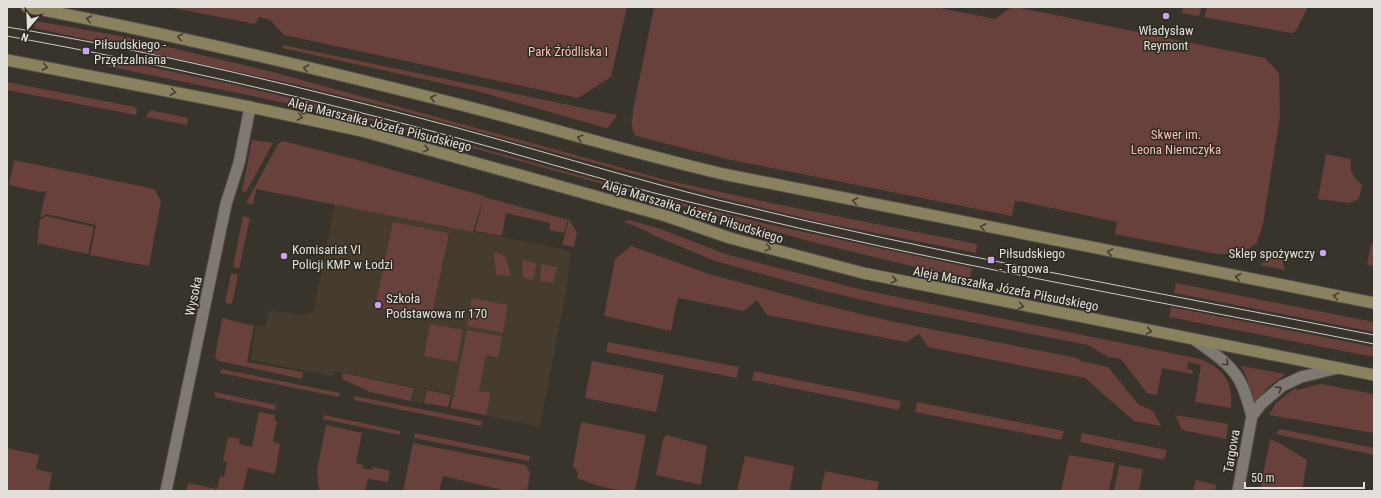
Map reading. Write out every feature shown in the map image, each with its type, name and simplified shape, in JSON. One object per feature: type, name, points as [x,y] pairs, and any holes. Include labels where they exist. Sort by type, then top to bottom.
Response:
[{"type":"main road","points":[[27,7],[128,26],[272,59],[470,107],[633,152],[723,174],[1374,303]]},
{"type":"main road","name":"Aleja Marszałka Józefa Piłsudskiego","points":[[7,60],[250,107],[362,131],[666,216],[730,238],[863,273],[1374,375]]},
{"type":"street","name":"Wysoka","points":[[166,491],[226,204],[239,163],[250,107]]},
{"type":"street","name":"Targowa","points":[[1194,340],[1226,362],[1234,371],[1243,387],[1252,416],[1238,491]]},
{"type":"street","name":"Targowa","points":[[1252,416],[1270,395],[1282,386],[1301,377],[1338,368]]},
{"type":"shaded area","points":[[335,204],[562,249],[571,253],[566,292],[540,427],[450,408],[452,394],[426,389],[423,403],[413,401],[415,387],[335,371],[333,376],[249,360],[251,359],[256,325],[265,327],[269,310],[300,315],[311,313],[314,308]]},
{"type":"green space","name":"Park Źródliska I","points":[[168,7],[627,7],[611,77],[578,98],[284,35],[270,20],[259,17],[255,24]]},
{"type":"green space","name":"Skwer im. Leona Niemczyka","points":[[654,7],[935,7],[995,19],[1012,7],[1016,7],[1265,58],[1279,73],[1280,116],[1263,224],[1257,243],[1247,250],[1235,254],[1217,254],[1115,234],[1117,222],[1024,202],[1015,201],[1012,216],[727,159],[636,136],[633,132],[631,118],[633,118],[633,110]]},
{"type":"green space","points":[[1183,7],[1202,7],[1199,16],[1182,13]]},
{"type":"green space","points":[[1207,7],[1308,7],[1296,31],[1291,33],[1204,17]]},
{"type":"green space","points":[[36,21],[126,37],[269,71],[666,180],[771,203],[977,244],[976,253],[821,222],[718,197],[403,111],[294,84],[34,28]]},
{"type":"green space","points":[[283,45],[617,115],[610,126],[606,128],[477,91],[282,48]]},
{"type":"green space","points":[[108,58],[235,85],[345,111],[662,198],[767,224],[972,268],[970,278],[920,268],[816,243],[383,123],[106,66]]},
{"type":"green space","points":[[7,82],[135,107],[137,111],[136,115],[7,90]]},
{"type":"green space","points":[[150,110],[188,118],[187,125],[146,117]]},
{"type":"green space","points":[[252,140],[273,143],[246,192],[242,191]]},
{"type":"green space","points":[[283,141],[354,159],[484,196],[473,232],[256,189],[253,205],[246,203],[278,144]]},
{"type":"green space","points":[[1326,154],[1351,159],[1352,174],[1362,185],[1359,199],[1349,203],[1318,199]]},
{"type":"green space","points":[[14,160],[155,190],[161,201],[149,266],[90,255],[96,225],[46,214],[40,218],[46,191],[40,192],[9,185]]},
{"type":"green space","points":[[484,197],[568,220],[564,233],[549,230],[550,223],[506,213],[502,236],[475,231]]},
{"type":"green space","points":[[46,216],[94,227],[88,254],[37,243],[40,220]]},
{"type":"green space","points":[[243,216],[250,218],[239,269],[233,267]]},
{"type":"green space","points":[[569,219],[577,233],[574,247],[562,245]]},
{"type":"green space","points":[[629,220],[661,229],[725,254],[859,289],[1200,359],[1216,367],[1226,378],[1231,391],[1231,408],[1195,402],[1201,365],[1188,362],[1187,369],[1193,370],[1192,374],[1162,368],[1157,395],[1147,393],[1121,359],[1108,357],[1088,345],[893,307],[824,291],[715,261],[624,222]]},
{"type":"green space","points":[[393,222],[449,233],[431,318],[375,307]]},
{"type":"green space","points":[[1371,244],[1374,245],[1374,266],[1367,265]]},
{"type":"green space","points":[[631,246],[709,274],[820,304],[890,321],[1077,358],[1081,361],[1108,367],[1138,404],[1153,411],[1161,426],[1134,421],[1085,378],[928,347],[919,334],[906,342],[767,315],[757,300],[744,311],[678,298],[671,331],[604,316],[615,259]]},
{"type":"green space","points":[[495,252],[505,256],[511,274],[510,276],[496,275]]},
{"type":"green space","points":[[1275,252],[1281,254],[1285,270],[1260,265]]},
{"type":"green space","points":[[522,260],[536,263],[534,278],[530,280],[523,277]]},
{"type":"green space","points":[[541,264],[557,267],[553,283],[540,281]]},
{"type":"green space","points":[[231,273],[238,275],[232,304],[225,303]]},
{"type":"green space","points":[[1176,283],[1374,322],[1374,332],[1174,293]]},
{"type":"green space","points":[[472,298],[508,305],[503,333],[467,326]]},
{"type":"green space","points":[[1171,307],[1374,347],[1374,357],[1169,317]]},
{"type":"green space","points":[[222,318],[254,326],[247,362],[303,372],[302,379],[219,361],[215,357]]},
{"type":"green space","points":[[430,324],[463,330],[457,362],[424,356]]},
{"type":"green space","points":[[467,330],[502,336],[498,358],[486,355],[479,391],[491,393],[486,415],[451,408]]},
{"type":"green space","points":[[608,342],[739,367],[737,378],[606,352]]},
{"type":"green space","points":[[592,361],[664,375],[656,412],[585,398]]},
{"type":"green space","points":[[1241,366],[1286,374],[1267,388],[1254,407],[1246,376]]},
{"type":"green space","points":[[221,369],[340,393],[339,397],[220,373]]},
{"type":"green space","points":[[754,371],[901,401],[899,410],[752,380]]},
{"type":"green space","points":[[343,373],[414,388],[411,401],[370,392],[342,379]]},
{"type":"green space","points":[[1321,384],[1374,394],[1374,433],[1269,415],[1276,403],[1295,388],[1297,390]]},
{"type":"green space","points":[[427,390],[451,395],[448,407],[424,403]]},
{"type":"green space","points":[[215,392],[276,405],[275,410],[215,397]]},
{"type":"green space","points":[[354,396],[482,421],[481,426],[354,400]]},
{"type":"green space","points":[[917,402],[1064,431],[1061,440],[915,412]]},
{"type":"green space","points":[[259,412],[275,415],[274,419],[277,422],[273,442],[280,444],[275,474],[248,468],[243,491],[186,491],[188,483],[217,489],[220,476],[224,477],[227,462],[223,461],[228,437],[240,439],[239,444],[252,447]]},
{"type":"green space","points":[[324,415],[400,431],[400,435],[323,419]]},
{"type":"green space","points":[[1175,415],[1228,424],[1226,439],[1182,430]]},
{"type":"green space","points":[[581,422],[646,435],[635,491],[605,488],[577,478],[578,473],[573,466]]},
{"type":"green space","points":[[326,425],[362,433],[356,463],[363,465],[362,468],[372,470],[373,467],[390,471],[388,482],[368,479],[365,490],[368,491],[319,490],[317,470]]},
{"type":"green space","points":[[1280,429],[1374,448],[1374,455],[1276,434]]},
{"type":"green space","points":[[415,433],[530,456],[529,461],[414,438]]},
{"type":"green space","points":[[1082,433],[1167,450],[1164,460],[1080,442]]},
{"type":"green space","points":[[666,435],[707,446],[701,485],[656,475],[663,440]]},
{"type":"green space","points":[[1270,439],[1307,460],[1302,491],[1260,491]]},
{"type":"green space","points":[[413,443],[526,465],[530,473],[527,491],[507,491],[443,476],[439,491],[403,491]]},
{"type":"green space","points":[[7,448],[39,455],[36,469],[52,473],[49,491],[7,491]]},
{"type":"green space","points":[[1069,455],[1115,463],[1109,491],[1061,491]]},
{"type":"green space","points":[[745,456],[794,466],[790,491],[737,491]]},
{"type":"green space","points":[[1119,465],[1143,469],[1139,491],[1114,491]]},
{"type":"green space","points":[[825,471],[879,482],[877,491],[821,491]]},
{"type":"green space","points":[[1196,480],[1216,485],[1215,491],[1193,491]]},
{"type":"tram line","points":[[7,27],[175,59],[343,98],[454,127],[685,192],[800,219],[963,255],[1374,335]]},
{"type":"tram line","points":[[7,36],[175,69],[343,108],[652,192],[800,228],[963,264],[1374,344]]},
{"type":"place","name":"Władysław Reymont","points":[[1166,16]]},
{"type":"place","name":"Piłsudskiego - Przędzalniana","points":[[86,51]]},
{"type":"place","name":"Sklep spożywczy","points":[[1323,253]]},
{"type":"place","name":"Komisariat VI Policji KMP w Łodzi","points":[[284,256]]},
{"type":"place","name":"Piłsudskiego - Targowa","points":[[991,260]]},
{"type":"place","name":"Szkoła Podstawowa nr 170","points":[[378,305]]}]
